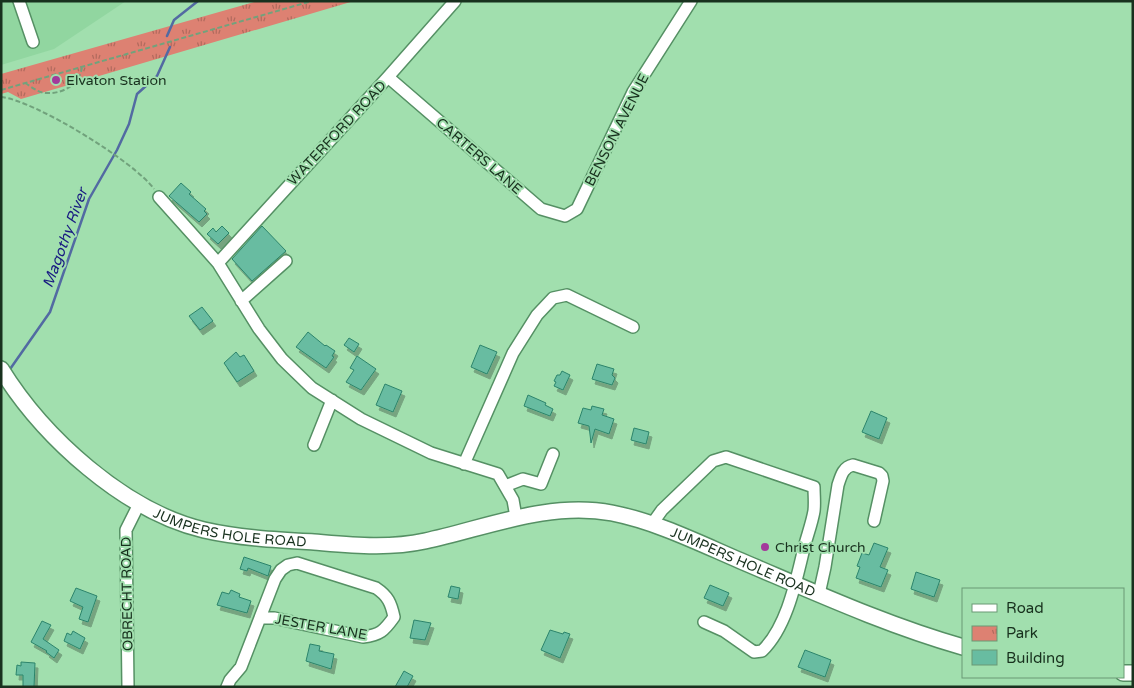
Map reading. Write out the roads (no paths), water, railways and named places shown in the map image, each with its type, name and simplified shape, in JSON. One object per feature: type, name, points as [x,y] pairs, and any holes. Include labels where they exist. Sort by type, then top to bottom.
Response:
[{"type":"main road","name":"JUMPERS HOLE ROAD","points":[[1,369],[12,386],[58,439],[87,467],[112,487],[139,504],[170,518],[210,531],[293,541],[377,546],[425,541],[516,517],[549,512],[593,511],[638,519],[652,524],[887,622],[962,647]]},
{"type":"street","points":[[19,1],[33,42]]},
{"type":"street","name":"WATERFORD ROAD","points":[[218,263],[455,1]]},
{"type":"street","name":"BENSON AVENUE","points":[[577,209],[633,92],[691,1]]},
{"type":"street","name":"CARTERS LANE","points":[[388,77],[541,209],[565,216],[577,209]]},
{"type":"street","points":[[159,197],[218,263],[241,301],[282,359],[312,388],[361,419],[431,453],[498,474],[513,500],[516,517]]},
{"type":"street","points":[[241,301],[286,261]]},
{"type":"street","points":[[464,464],[513,353],[536,315],[553,298],[566,295],[634,327]]},
{"type":"street","points":[[314,445],[332,400]]},
{"type":"street","points":[[505,486],[523,479],[541,484],[553,454]]},
{"type":"street","points":[[652,524],[662,510],[713,461],[726,457],[814,487],[814,509],[795,584],[773,638],[762,651],[754,652],[724,631],[704,622]]},
{"type":"street","points":[[819,594],[838,485],[845,468],[853,465],[879,473],[882,476],[883,481],[874,521]]},
{"type":"street","name":"OBRECHT ROAD","points":[[128,687],[126,530],[139,504]]},
{"type":"street","name":"JESTER LANE","points":[[227,687],[230,680],[242,667],[260,618],[276,579],[281,570],[288,565],[297,562],[376,588],[386,595],[392,605],[394,617],[386,628],[376,636],[363,637],[274,618],[260,618]]},
{"type":"waterway","name":"Magothy River","points":[[167,36],[174,20],[198,1]]},
{"type":"waterway","name":"Magothy River","points":[[8,372],[50,312],[89,199],[117,150],[129,124],[137,94],[157,76],[170,47]]},
{"type":"place","name":"Elvaton Station","points":[[56,80]]},
{"type":"place","name":"Christ Church","points":[[765,547]]}]
